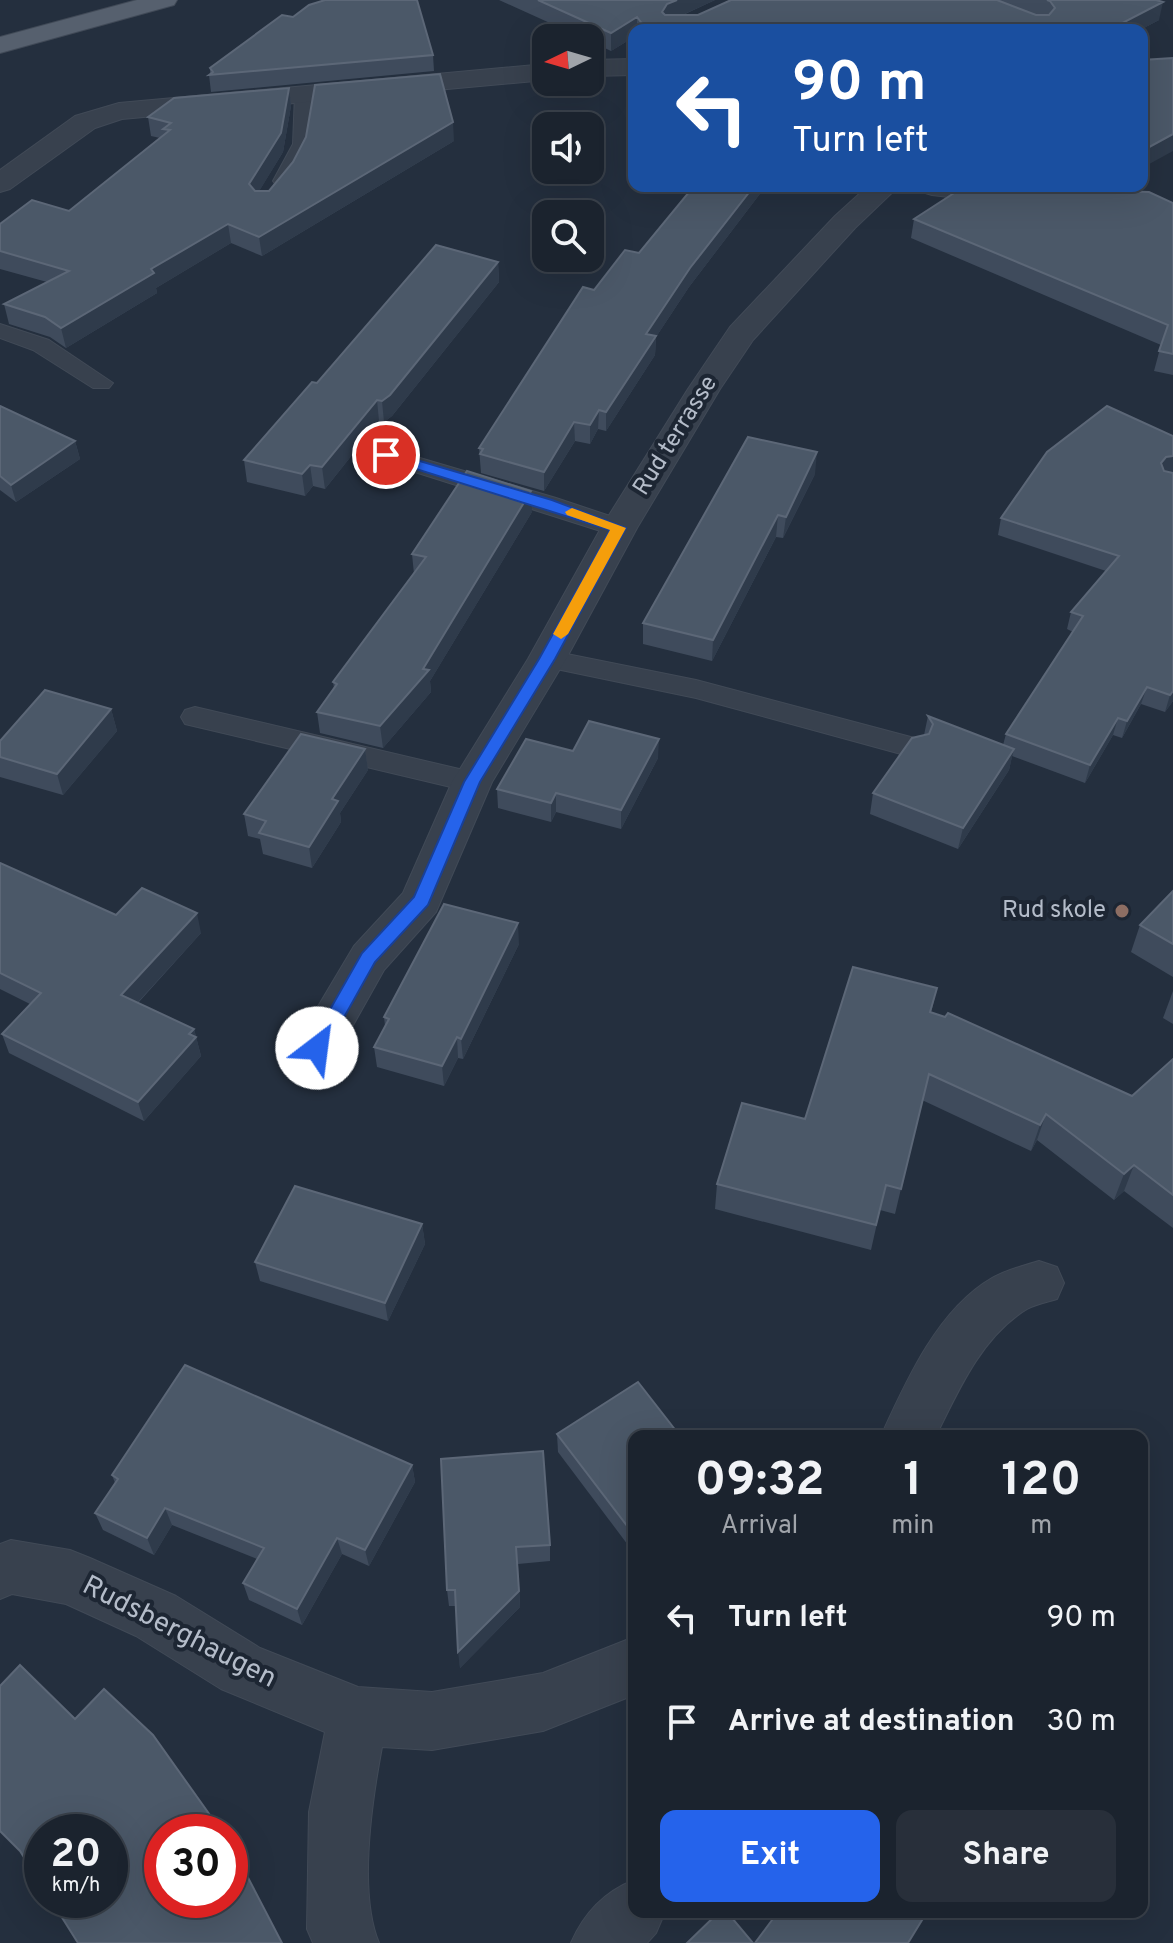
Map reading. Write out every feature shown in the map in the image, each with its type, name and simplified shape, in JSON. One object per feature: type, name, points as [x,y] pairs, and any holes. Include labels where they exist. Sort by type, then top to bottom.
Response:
[{"type":"main road","points":[[0,45],[165,0]]},
{"type":"street","points":[[604,67],[628,64]]},
{"type":"street","points":[[0,183],[85,122],[102,115],[162,105],[532,73]]},
{"type":"street","name":"Rud terrasse","points":[[317,1048],[369,958],[421,901],[472,782],[547,659],[619,528],[741,334],[845,222],[878,192]]},
{"type":"street","points":[[993,192],[1043,197]]},
{"type":"street","points":[[911,1430],[952,1352],[986,1313],[1009,1293],[1039,1283]]},
{"type":"street","name":"Rudsberghaugen","points":[[0,1572],[11,1567],[70,1577],[156,1616],[241,1669],[358,1716],[432,1721],[543,1702],[628,1668]]},
{"type":"street","points":[[347,1943],[339,1929],[339,1812],[358,1716]]},
{"type":"street","points":[[603,1943],[628,1917]]},
{"type":"lane","points":[[273,193],[290,173],[303,144],[305,94]]},
{"type":"lane","points":[[0,331],[30,339],[52,350],[101,383]]},
{"type":"lane","points":[[386,455],[619,528]]},
{"type":"lane","points":[[547,659],[696,689],[912,747]]},
{"type":"lane","points":[[195,717],[472,782]]},
{"type":"building","points":[[325,0],[417,0],[433,55],[209,75],[213,72],[210,68],[282,15],[293,17],[309,5]]},
{"type":"building","points":[[538,0],[677,0],[667,4],[662,12],[665,15],[698,15],[731,0],[997,0],[1036,15],[1049,15],[1055,8],[1047,0],[1163,2],[1121,24],[642,24],[637,17],[611,33],[604,30],[604,24],[591,24]]},
{"type":"building","points":[[1173,58],[1173,134],[1148,148],[1148,60]]},
{"type":"building","points":[[440,74],[453,122],[259,237],[228,224],[151,269],[154,273],[61,328],[45,317],[4,304],[69,271],[0,251],[0,224],[32,200],[69,211],[170,130],[163,129],[171,123],[148,117],[174,98],[289,88],[281,133],[249,184],[255,191],[269,191],[293,162],[306,137],[315,85]]},
{"type":"building","points":[[689,192],[749,192],[690,268],[646,334],[656,336],[606,412],[599,410],[590,425],[574,422],[544,472],[480,454],[483,449],[479,448],[583,287],[594,290],[625,250],[639,253]]},
{"type":"building","points":[[956,192],[1149,192],[1173,203],[1173,354],[1159,351],[1168,325],[914,219]]},
{"type":"building","points":[[436,245],[498,262],[390,395],[382,401],[377,400],[322,467],[310,465],[302,474],[244,460],[312,382],[317,383]]},
{"type":"building","points":[[0,406],[75,441],[11,485],[0,476]]},
{"type":"building","points":[[1107,406],[1173,436],[1173,456],[1166,457],[1161,463],[1164,471],[1173,473],[1173,691],[1170,695],[1147,687],[1127,721],[1118,718],[1090,765],[1006,734],[1083,616],[1071,612],[1119,556],[1001,518],[1047,452]]},
{"type":"building","points":[[748,437],[817,452],[786,517],[778,515],[713,640],[643,623]]},
{"type":"building","points":[[467,471],[531,491],[423,669],[429,670],[380,726],[317,712],[337,684],[333,682],[426,557],[412,554]]},
{"type":"building","points":[[45,690],[111,709],[57,774],[0,757],[0,741]]},
{"type":"building","points":[[928,716],[1014,749],[963,828],[873,793],[912,738],[929,734],[933,724]]},
{"type":"building","points":[[589,721],[659,739],[621,810],[556,793],[551,803],[497,789],[526,739],[573,751]]},
{"type":"building","points":[[301,734],[365,749],[332,799],[338,801],[309,847],[259,833],[266,821],[244,814]]},
{"type":"building","points":[[0,863],[116,915],[142,888],[197,913],[121,995],[194,1029],[189,1034],[196,1037],[138,1102],[2,1034],[41,993],[0,973]]},
{"type":"building","points":[[1173,891],[1173,944],[1140,925]]},
{"type":"building","points":[[444,904],[518,923],[461,1039],[457,1037],[442,1066],[374,1047],[389,1019],[384,1017]]},
{"type":"building","points":[[853,967],[937,988],[930,1012],[945,1017],[948,1013],[1132,1096],[1173,1059],[1173,1195],[1134,1165],[1124,1174],[1046,1114],[1040,1125],[929,1074],[901,1189],[886,1185],[876,1225],[717,1184],[742,1103],[805,1119]]},
{"type":"building","points":[[295,1186],[422,1224],[385,1303],[255,1262]]},
{"type":"building","points":[[185,1365],[412,1465],[365,1550],[337,1538],[297,1609],[243,1583],[264,1548],[165,1508],[147,1538],[95,1513],[118,1479],[112,1475]]},
{"type":"building","points":[[638,1382],[675,1430],[628,1430],[628,1527],[557,1434]]},
{"type":"building","points":[[543,1451],[550,1545],[516,1547],[519,1591],[458,1652],[455,1590],[447,1590],[441,1459]]},
{"type":"building","points":[[20,1665],[75,1719],[104,1689],[153,1735],[209,1814],[144,1814],[144,1918],[248,1918],[248,1878],[282,1943],[78,1943],[62,1918],[128,1918],[128,1814],[24,1814],[24,1857],[0,1831],[0,1686]]},
{"type":"building","points":[[713,1918],[732,1918],[753,1943],[687,1943]]},
{"type":"building","points":[[774,1918],[923,1918],[908,1943],[755,1943]]},
{"type":"slow traffic","points":[[561,634],[619,528],[572,512]]},
{"type":"place","name":"Rud skole","points":[[1122,911]]},
{"type":"route","points":[[317,1048],[369,958],[421,901],[472,782],[547,659],[619,528],[386,455]]}]
